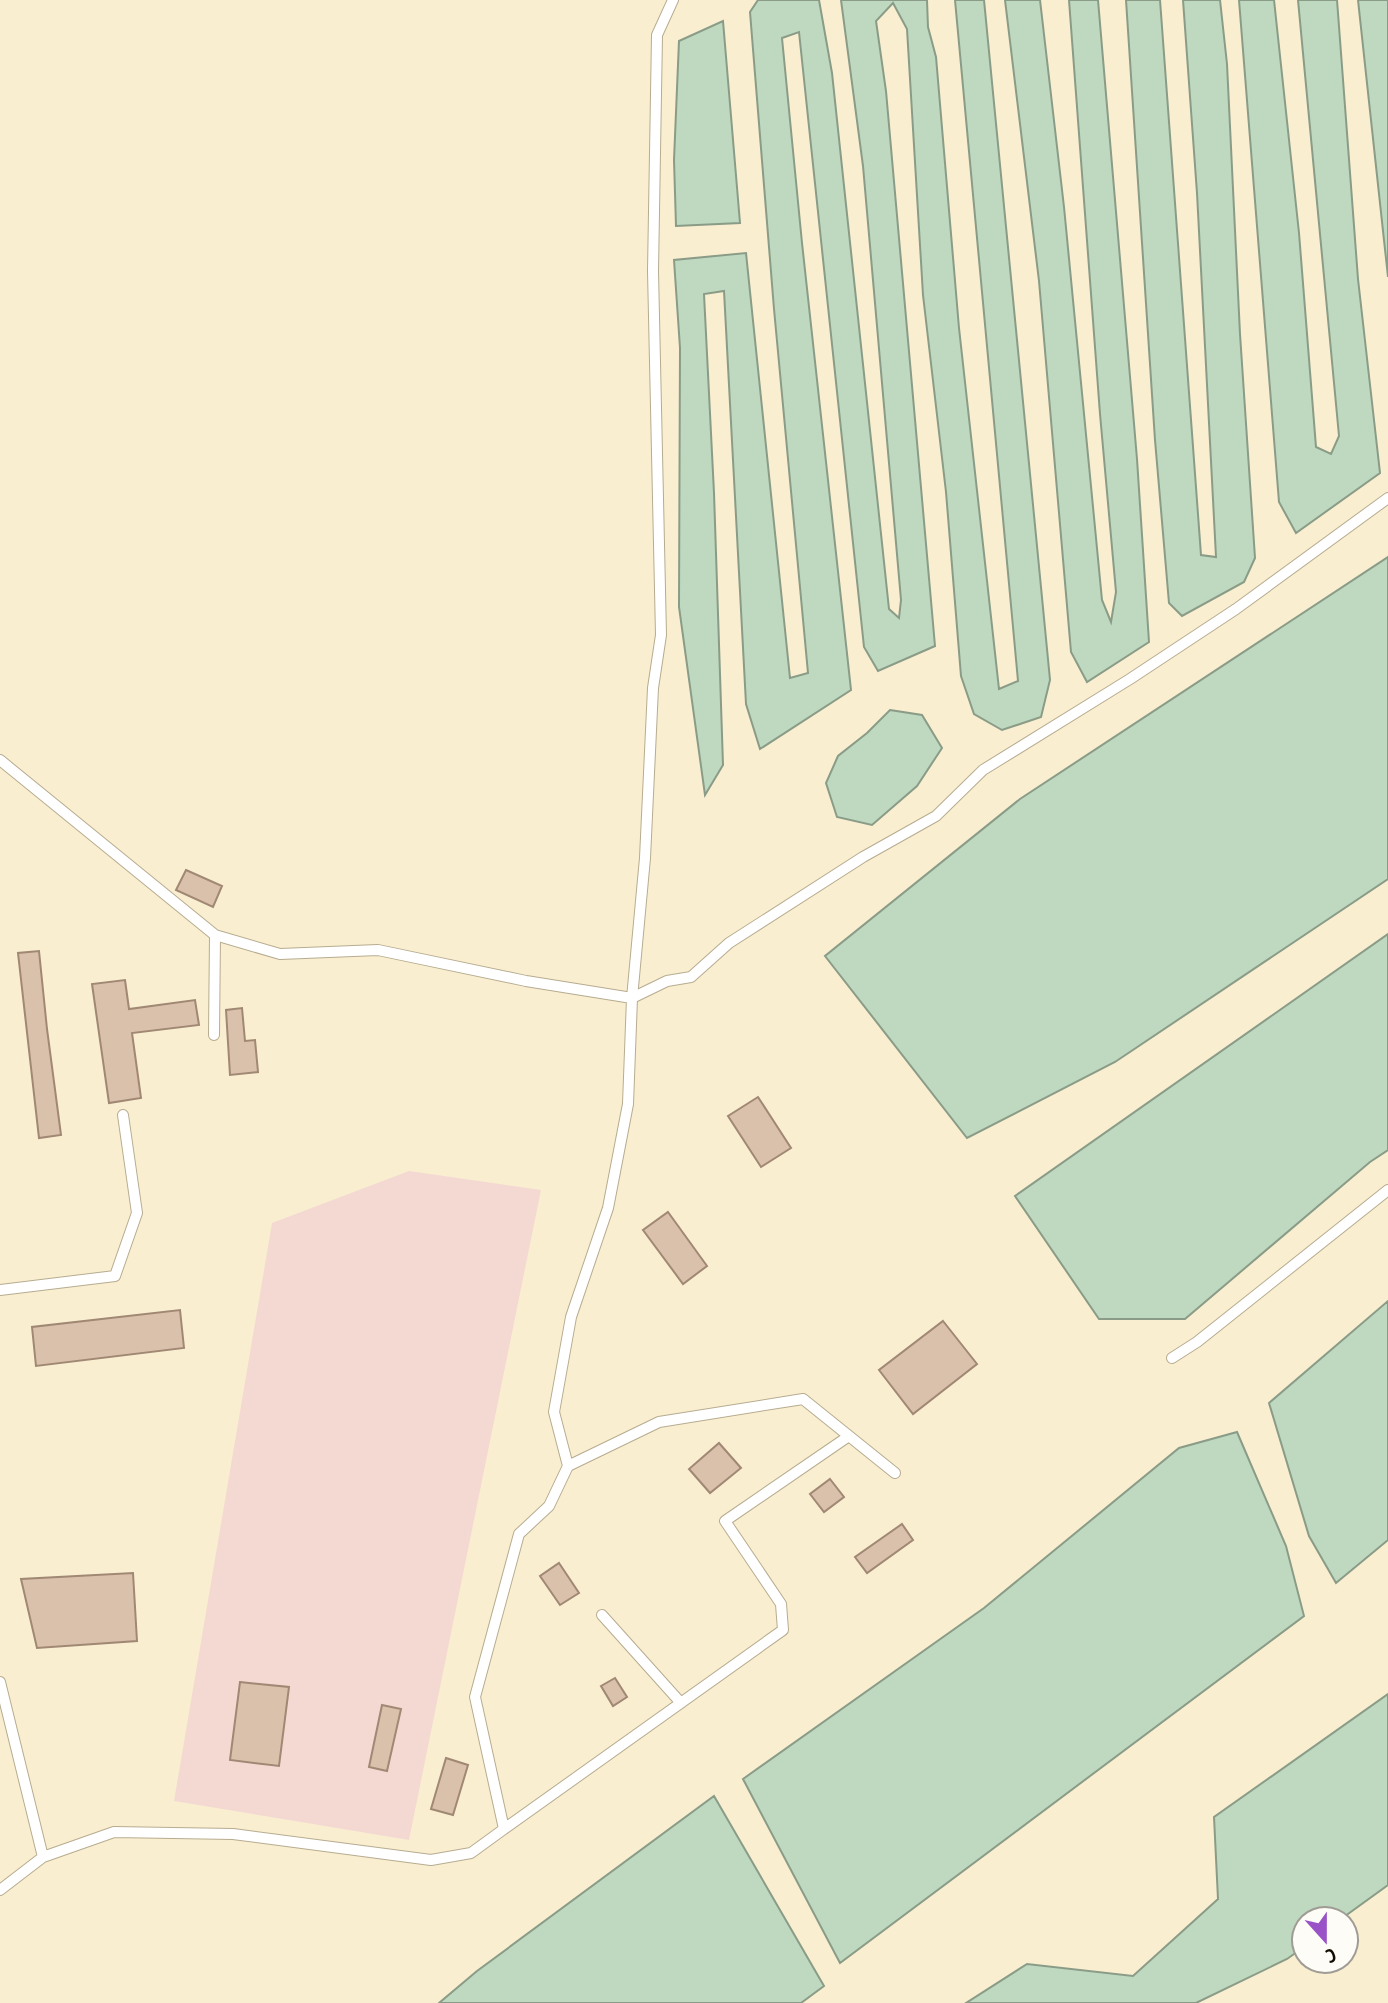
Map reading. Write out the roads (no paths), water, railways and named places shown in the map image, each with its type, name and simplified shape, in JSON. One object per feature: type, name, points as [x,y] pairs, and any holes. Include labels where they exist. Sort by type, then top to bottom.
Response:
[{"type":"lane","points":[[568,1466],[554,1412],[571,1317],[608,1208],[625,1117],[632,998],[645,858],[653,688],[661,635],[653,271],[657,35],[673,0]]},
{"type":"lane","points":[[0,760],[215,935],[279,954],[378,950],[526,981],[632,998],[667,981],[691,977],[729,943],[863,857],[936,816],[983,770],[1130,679],[1236,609],[1388,498]]},
{"type":"lane","points":[[214,1035],[215,935]]},
{"type":"lane","points":[[0,1290],[116,1276],[137,1213],[123,1115]]},
{"type":"lane","points":[[1172,1357],[1197,1342],[1388,1191]]},
{"type":"lane","points":[[504,1829],[475,1697],[519,1534],[549,1506],[568,1466],[659,1422],[803,1399],[895,1473]]},
{"type":"lane","points":[[0,1890],[43,1857],[114,1832],[233,1835],[431,1860],[471,1853],[783,1630],[781,1604],[725,1521],[849,1436]]},
{"type":"lane","points":[[602,1615],[681,1703]]},
{"type":"lane","points":[[0,1682],[43,1857]]}]
